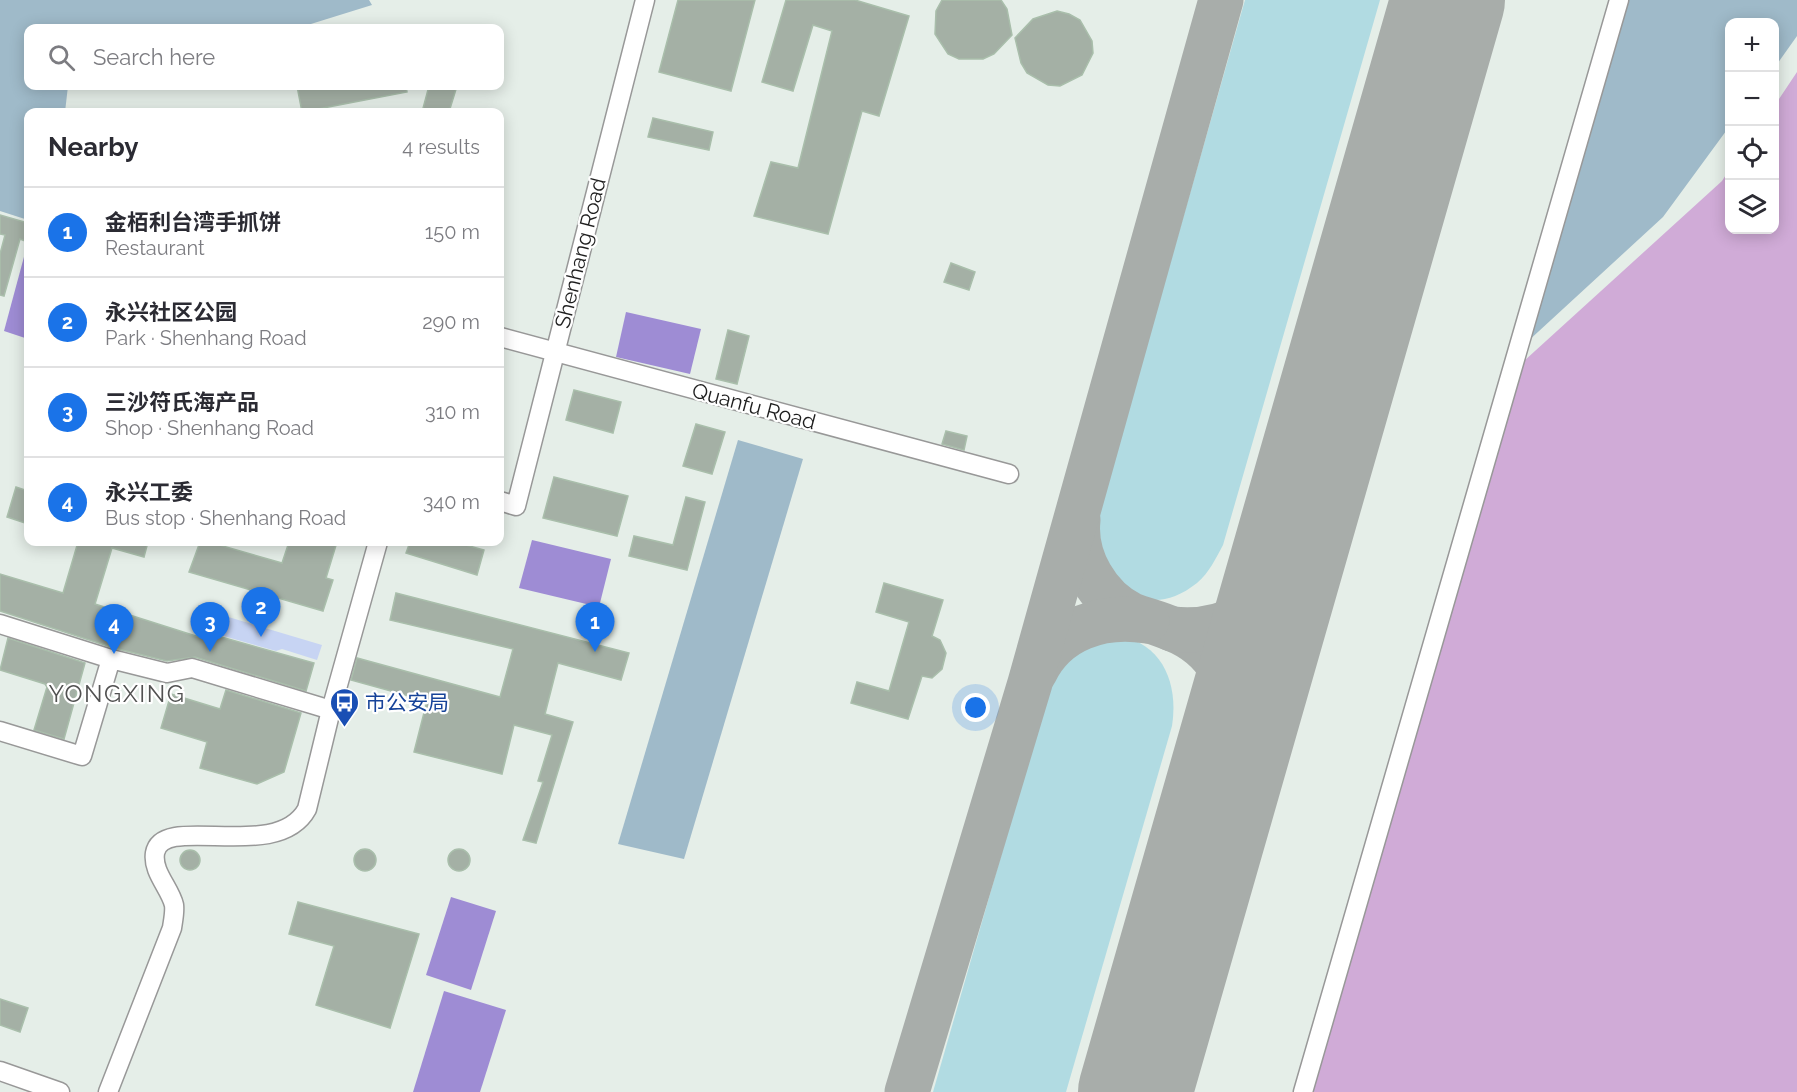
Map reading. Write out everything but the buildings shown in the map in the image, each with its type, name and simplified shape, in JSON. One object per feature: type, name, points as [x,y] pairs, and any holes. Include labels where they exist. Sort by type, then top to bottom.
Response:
[{"type":"street","name":"Shenhang Road","points":[[508,504],[555,353],[645,0]]},
{"type":"street","points":[[1303,1092],[1619,0]]},
{"type":"street","name":"Quanfu Road","points":[[504,338],[1009,474]]},
{"type":"street","points":[[108,1092],[172,928],[174,905],[157,868],[155,853],[160,844],[171,836],[256,837],[275,834],[292,827],[301,820],[307,808],[331,710],[377,546]]},
{"type":"street","points":[[0,624],[166,673],[192,668],[331,710]]},
{"type":"street","points":[[0,731],[82,756],[111,658]]},
{"type":"street","points":[[0,1071],[60,1092]]},
{"type":"shaded area","points":[[0,0],[369,0],[372,5],[311,24],[24,24],[24,90],[68,90],[65,108],[24,108],[24,219],[0,211]]},
{"type":"shaded area","points":[[1245,0],[1380,0],[1223,545],[1209,570],[1197,583],[1176,596],[1156,600],[1139,597],[1124,588],[1112,574],[1103,556],[1099,535],[1099,513]]},
{"type":"shaded area","points":[[1622,0],[1797,0],[1797,36],[1779,61],[1779,18],[1725,18],[1725,132],[1663,217],[1526,343]]},
{"type":"shaded area","points":[[1797,72],[1797,1092],[1312,1092],[1524,361],[1725,176],[1725,234],[1779,234],[1779,99]]},
{"type":"shaded area","points":[[24,257],[24,338],[4,331]]},
{"type":"shaded area","points":[[626,312],[701,329],[690,374],[616,357]]},
{"type":"shaded area","points":[[738,440],[803,459],[684,859],[618,844]]},
{"type":"shaded area","points":[[532,540],[611,559],[599,607],[519,588]]},
{"type":"shaded area","points":[[205,610],[322,645],[317,660],[199,629]]},
{"type":"shaded area","points":[[1113,635],[1143,645],[1155,654],[1163,666],[1172,694],[1172,726],[1066,1092],[933,1092],[1049,689],[1062,669],[1075,655]]},
{"type":"shaded area","points":[[451,897],[496,911],[471,990],[426,975]]},
{"type":"shaded area","points":[[444,991],[506,1010],[480,1092],[413,1092]]},
{"type":"taxiway","points":[[907,1092],[1030,683],[1221,0]]},
{"type":"taxiway","points":[[1078,520],[1080,549],[1084,563],[1099,588],[1109,599],[1132,615],[1188,636],[1213,657],[1222,670],[1234,700],[1238,734]]},
{"type":"taxiway","points":[[1172,629],[1206,628],[1237,619],[1263,601],[1284,574]]},
{"type":"taxiway","points":[[1035,672],[1055,644],[1082,627],[1114,620],[1147,621]]},
{"type":"runway","points":[[1135,1092],[1448,0]]},
{"type":"place","name":"永兴社区公园","points":[[261,637]]},
{"type":"place","name":"三沙符氏海产品","points":[[210,652]]},
{"type":"place","name":"金栢利台湾手抓饼","points":[[595,652]]},
{"type":"place","name":"永兴工委","points":[[114,654]]},
{"type":"place","name":"市公安局","points":[[344,728]]},
{"type":"district","name":"YONGXING","points":[[117,693]]}]
